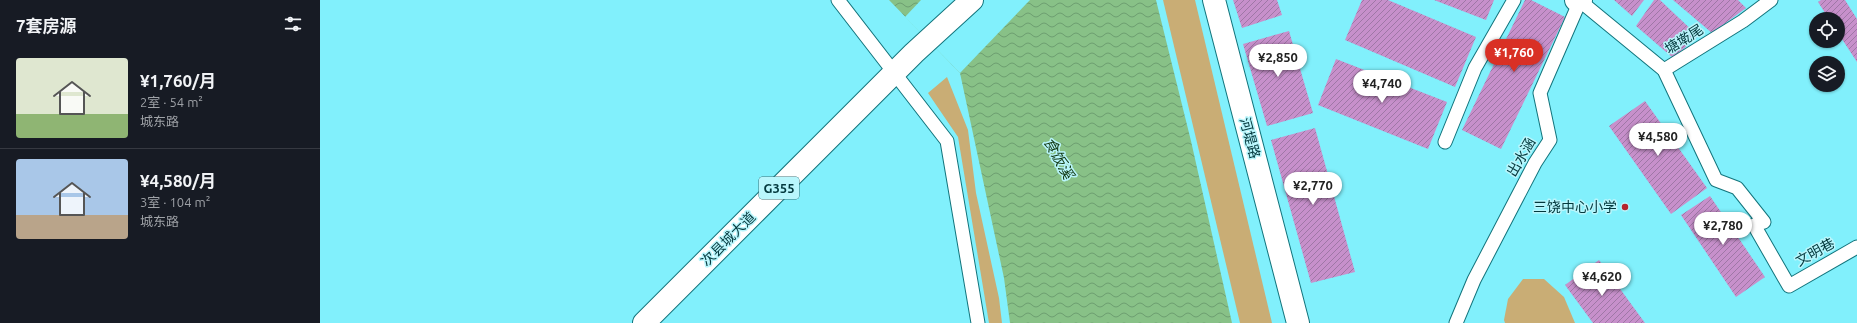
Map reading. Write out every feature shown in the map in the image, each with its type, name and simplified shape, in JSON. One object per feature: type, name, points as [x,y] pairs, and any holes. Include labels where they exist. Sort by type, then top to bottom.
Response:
[{"type":"main road","name":"次县城大道","points":[[644,323],[914,53],[972,0]]},
{"type":"main road","name":"河堤路","points":[[1214,0],[1298,323]]},
{"type":"lane","points":[[838,0],[947,141],[978,323]]},
{"type":"lane","points":[[1445,142],[1475,68],[1514,0]]},
{"type":"lane","name":"塘墘尾","points":[[1579,0],[1664,70],[1743,21],[1771,0]]},
{"type":"lane","name":"出水涵","points":[[1456,323],[1474,280],[1535,163],[1550,140],[1540,93],[1579,0]]},
{"type":"lane","name":"文明巷","points":[[1664,70],[1716,180],[1737,188],[1764,222],[1754,225],[1789,286],[1857,247]]},
{"type":"shaded area","points":[[1163,0],[1195,0],[1272,323],[1240,323]]},
{"type":"shaded area","points":[[947,77],[968,130],[976,193],[999,298],[1002,323],[989,323],[958,137],[928,93]]},
{"type":"shaded area","points":[[1523,279],[1544,279],[1564,297],[1575,323],[1505,323],[1504,320],[1508,299]]},
{"type":"water","name":"食饭溪","points":[[889,0],[1156,0],[1191,141],[1232,323],[1010,323],[1004,278],[960,73]]},
{"type":"pier","points":[[921,0],[1030,0],[960,73],[905,17]]},
{"type":"building","points":[[1233,0],[1277,0],[1282,15],[1242,28]]},
{"type":"building","points":[[1362,0],[1388,0],[1476,37],[1455,87],[1345,40]]},
{"type":"building","points":[[1434,0],[1494,0],[1486,20]]},
{"type":"building","points":[[1525,0],[1531,0],[1565,17],[1501,149],[1462,130]]},
{"type":"building","points":[[1614,0],[1644,0],[1632,16]]},
{"type":"building","points":[[1654,0],[1660,0],[1698,36],[1673,58],[1636,26]]},
{"type":"building","points":[[1673,0],[1738,0],[1746,8],[1712,33]]},
{"type":"building","points":[[1821,0],[1845,0],[1857,19],[1857,62],[1845,44],[1845,12],[1824,12],[1818,2]]},
{"type":"building","points":[[1289,31],[1313,113],[1267,126],[1243,44]]},
{"type":"building","points":[[1336,59],[1447,102],[1428,149],[1318,105]]},
{"type":"building","points":[[1645,101],[1707,188],[1671,214],[1609,126]]},
{"type":"building","points":[[1315,128],[1355,272],[1311,283],[1271,140]]},
{"type":"building","points":[[1710,196],[1765,277],[1736,297],[1681,215]]},
{"type":"building","points":[[1599,260],[1645,323],[1593,323],[1565,285]]},
{"type":"place","name":"三饶中心小学","points":[[1625,207]]}]
